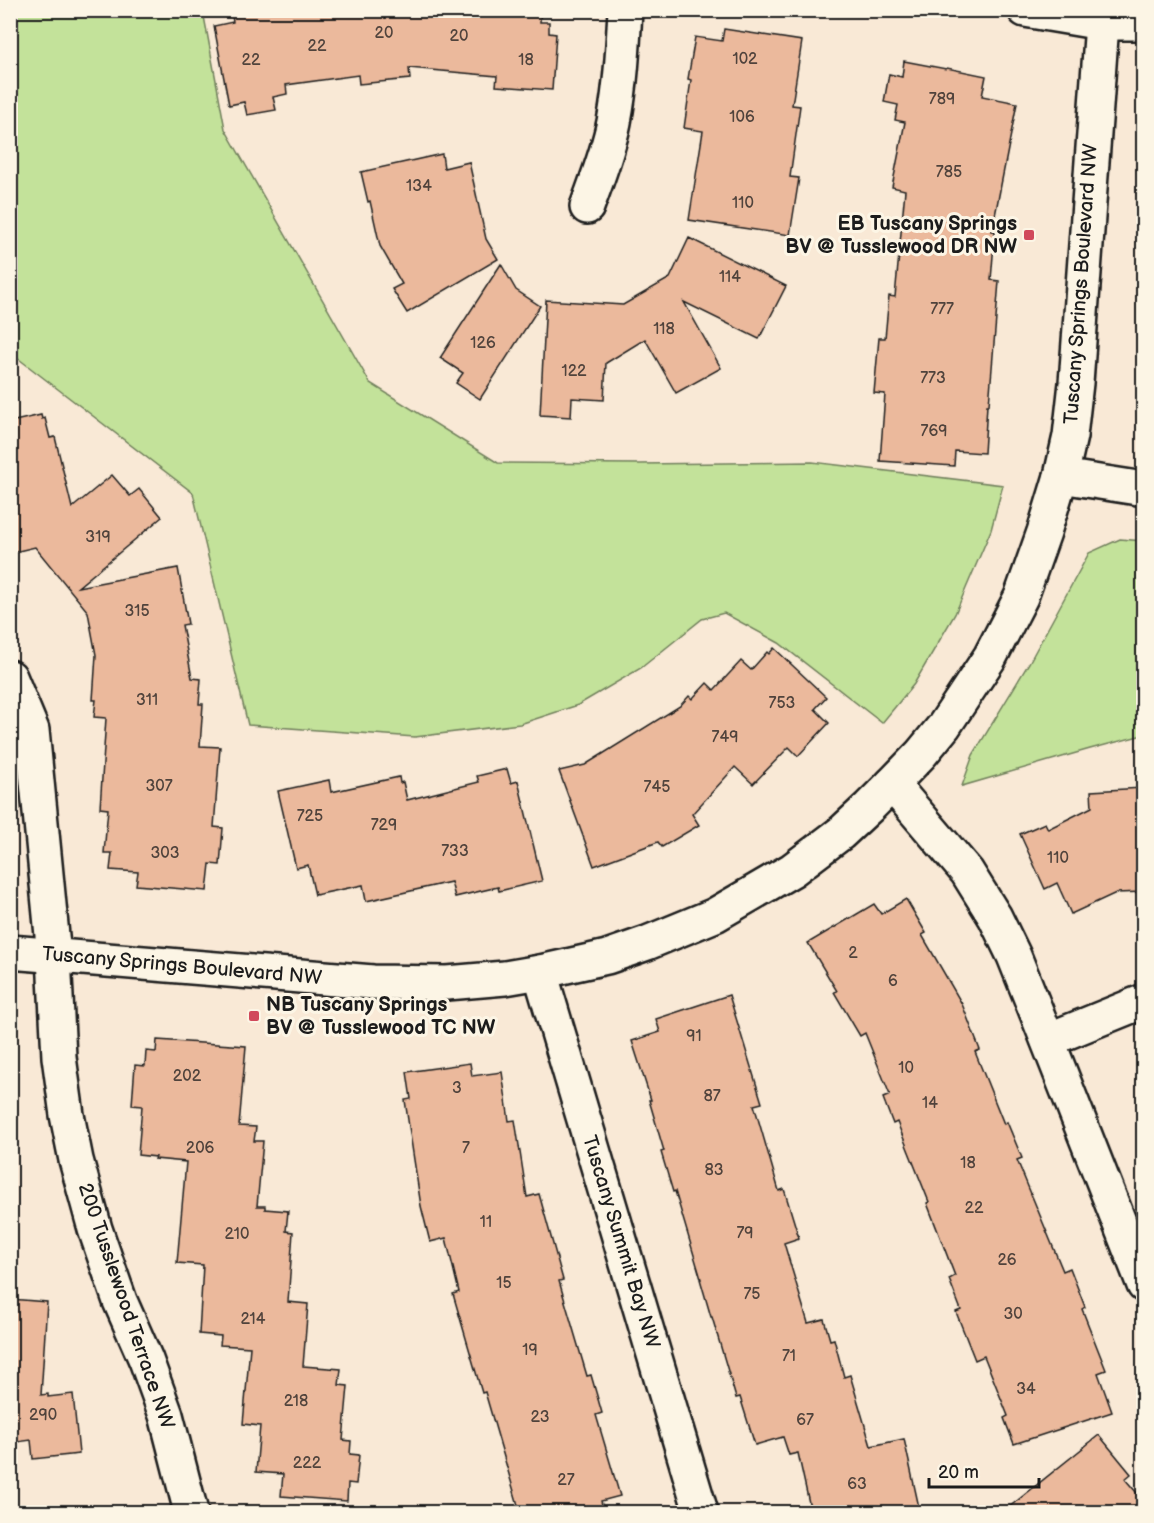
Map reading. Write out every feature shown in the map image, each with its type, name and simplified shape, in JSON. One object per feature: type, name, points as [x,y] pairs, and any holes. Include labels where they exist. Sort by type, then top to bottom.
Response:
[{"type":"street","points":[[587,207],[604,162],[614,121],[622,61],[625,10]]},
{"type":"street","points":[[1025,10],[1102,23],[1143,23]]},
{"type":"street","name":"Tuscany Springs Boulevard NW","points":[[10,952],[373,982],[447,983],[505,978],[607,957],[647,944],[715,915],[792,870],[841,832],[892,784],[944,726],[990,657],[1021,597],[1044,532],[1070,436],[1076,383],[1102,23]]},
{"type":"street","points":[[1061,476],[1143,489]]},
{"type":"street","name":"200 Tusslewood Terrace NW","points":[[10,677],[32,730],[54,956],[59,1057],[76,1160],[95,1229],[120,1301],[146,1360],[166,1415],[191,1512]]},
{"type":"street","points":[[892,784],[967,872],[995,917],[1014,956],[1048,1040],[1143,1285]]},
{"type":"street","name":"Tuscany Summit Bay NW","points":[[540,972],[701,1512]]},
{"type":"street","points":[[1048,1040],[1143,1001]]},
{"type":"green space","points":[[10,11],[203,11],[225,129],[370,383],[498,463],[812,462],[1003,485],[991,530],[955,614],[914,684],[882,723],[779,643],[724,613],[702,619],[641,668],[578,705],[520,724],[415,737],[248,725],[193,493],[11,353]]},
{"type":"green space","points":[[1120,539],[1143,541],[1143,735],[962,786],[973,755],[1029,663],[1089,553]]},
{"type":"building","points":[[231,10],[541,10],[540,22],[549,22],[549,33],[556,34],[552,90],[496,86],[497,76],[409,68],[410,79],[359,84],[358,75],[286,85],[287,94],[273,97],[276,110],[247,115],[244,102],[229,105],[214,26],[233,22]]},
{"type":"building","points":[[724,29],[802,41],[792,105],[800,106],[790,177],[799,178],[790,235],[689,220],[703,131],[684,128],[691,80],[688,79],[695,37],[722,41]]},
{"type":"building","points":[[904,61],[986,76],[982,96],[1017,103],[992,231],[995,231],[991,280],[999,281],[984,453],[955,451],[954,466],[880,461],[885,394],[874,393],[879,338],[885,338],[889,296],[895,297],[905,190],[892,187],[905,122],[895,120],[898,105],[884,102],[889,74],[902,77]]},
{"type":"building","points":[[442,154],[444,168],[469,162],[486,239],[498,259],[407,313],[392,289],[402,284],[380,246],[361,172]]},
{"type":"building","points":[[689,238],[786,286],[759,339],[684,302],[721,368],[676,393],[645,339],[606,363],[604,400],[572,398],[571,417],[540,415],[546,300],[623,305],[670,278]]},
{"type":"building","points":[[501,264],[516,290],[540,306],[480,399],[456,383],[463,373],[440,358]]},
{"type":"building","points":[[41,415],[42,419],[45,418],[50,438],[55,437],[72,508],[112,475],[130,496],[139,489],[162,517],[78,587],[178,568],[188,624],[182,625],[192,678],[201,679],[199,704],[203,704],[200,746],[220,747],[214,827],[223,828],[220,865],[210,864],[207,891],[136,885],[138,872],[110,870],[112,853],[104,853],[108,809],[100,808],[106,718],[94,717],[96,655],[88,612],[35,547],[10,553],[10,422]]},
{"type":"building","points":[[774,648],[826,697],[815,709],[829,723],[798,756],[789,747],[753,784],[735,767],[692,814],[699,825],[662,847],[658,842],[594,866],[559,771],[585,765],[680,706],[689,696],[692,699],[707,683],[714,690],[741,661],[751,670],[767,652],[769,654]]},
{"type":"building","points":[[507,769],[511,783],[518,781],[542,881],[499,891],[498,887],[455,897],[451,882],[366,901],[363,885],[315,895],[308,865],[296,868],[278,791],[329,780],[331,792],[399,777],[400,783],[403,782],[407,800],[479,782],[477,776]]},
{"type":"building","points":[[1143,788],[1143,892],[1116,893],[1071,914],[1057,883],[1045,889],[1020,834],[1045,823],[1048,829],[1092,807],[1091,791]]},
{"type":"building","points":[[906,899],[926,933],[922,935],[962,1004],[980,1050],[975,1052],[1004,1124],[1007,1122],[1022,1158],[1017,1160],[1063,1271],[1070,1268],[1085,1307],[1082,1309],[1106,1370],[1098,1373],[1112,1412],[1014,1444],[1004,1418],[1008,1416],[984,1356],[975,1360],[956,1312],[961,1310],[949,1279],[955,1276],[897,1122],[893,1124],[883,1098],[890,1095],[865,1033],[860,1036],[834,992],[837,991],[808,943],[874,904],[881,914]]},
{"type":"building","points":[[729,995],[762,1103],[754,1105],[779,1191],[784,1189],[799,1238],[784,1243],[808,1323],[824,1319],[830,1340],[834,1339],[844,1377],[850,1375],[871,1446],[904,1439],[920,1512],[811,1512],[798,1453],[789,1455],[783,1437],[755,1445],[740,1397],[736,1398],[675,1191],[673,1192],[661,1152],[664,1151],[649,1100],[651,1100],[632,1041],[660,1032],[656,1019]]},
{"type":"building","points":[[157,1040],[246,1046],[239,1126],[256,1127],[254,1141],[263,1141],[257,1206],[288,1211],[286,1231],[293,1232],[288,1302],[308,1304],[303,1366],[341,1369],[339,1385],[348,1386],[343,1440],[351,1441],[350,1454],[359,1455],[356,1484],[348,1483],[347,1501],[281,1496],[283,1474],[256,1472],[260,1426],[243,1424],[250,1347],[220,1345],[221,1336],[199,1334],[203,1265],[177,1263],[186,1162],[138,1155],[142,1106],[132,1105],[135,1065],[145,1066],[146,1051],[156,1052]]},
{"type":"building","points":[[470,1063],[472,1076],[502,1072],[509,1121],[515,1120],[527,1197],[539,1194],[563,1280],[559,1281],[587,1376],[591,1375],[602,1413],[596,1415],[620,1496],[601,1501],[604,1512],[520,1512],[453,1294],[459,1292],[446,1238],[430,1242],[421,1206],[405,1100],[411,1099],[407,1072]]},
{"type":"building","points":[[10,1299],[47,1302],[41,1395],[48,1394],[48,1397],[73,1394],[79,1454],[33,1459],[31,1440],[10,1443]]},
{"type":"building","points":[[1099,1435],[1131,1474],[1125,1479],[1143,1500],[1143,1512],[1003,1512]]},
{"type":"place","name":"EB Tuscany Springs BV @ Tusslewood DR NW","points":[[1029,235]]},
{"type":"place","name":"NB Tuscany Springs BV @ Tusslewood TC NW","points":[[254,1016]]}]
